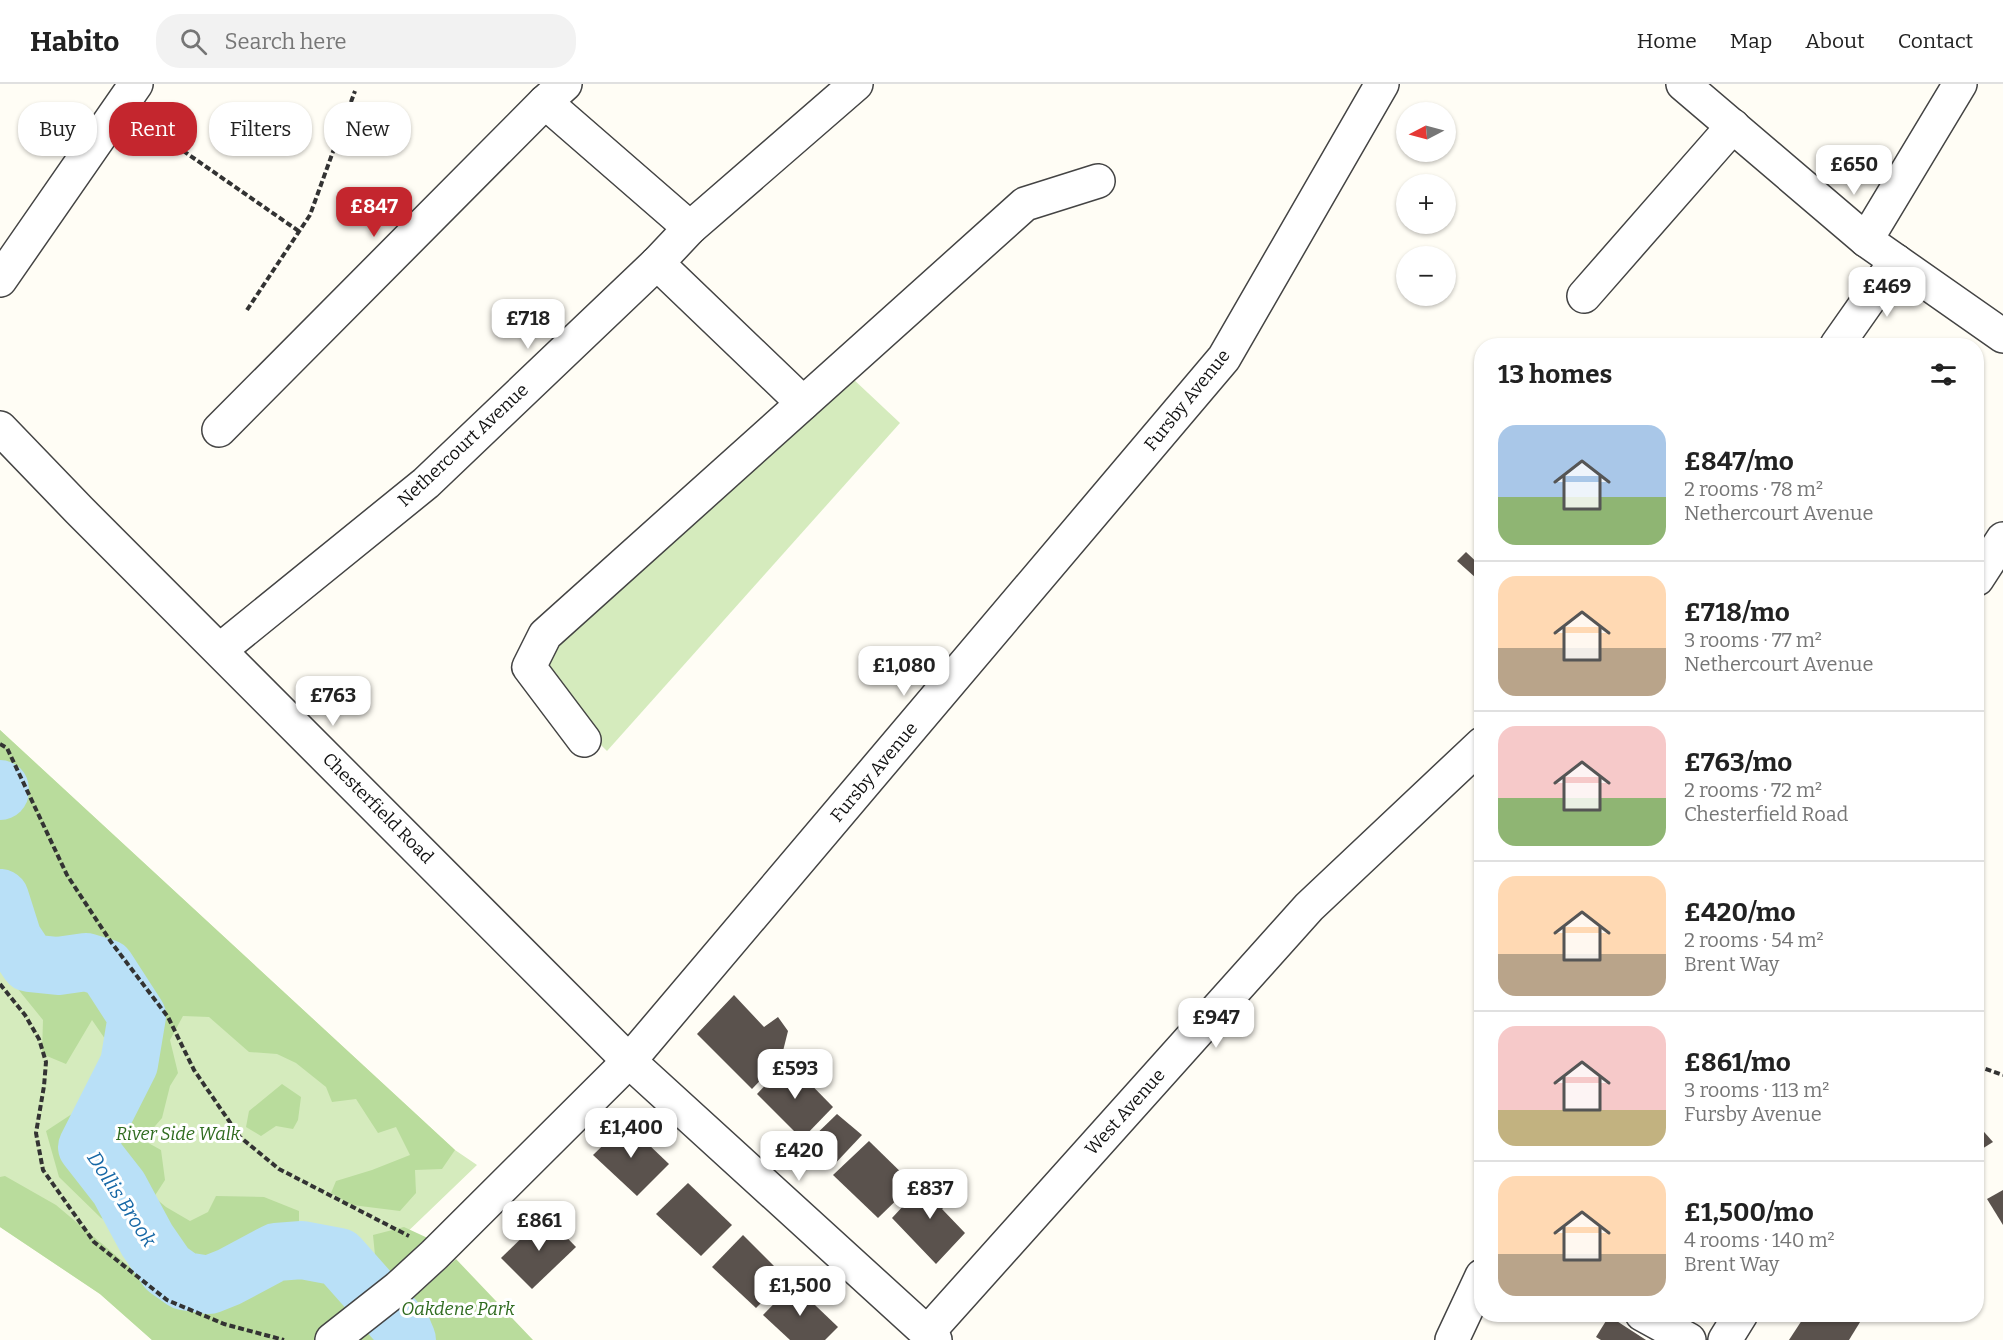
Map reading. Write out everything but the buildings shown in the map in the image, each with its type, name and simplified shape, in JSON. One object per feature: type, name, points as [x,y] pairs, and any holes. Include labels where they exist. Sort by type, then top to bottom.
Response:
[{"type":"street","name":"Nethercourt Avenue","points":[[220,650],[426,483],[657,263],[690,228],[856,84]]},
{"type":"street","name":"Fursby Avenue","points":[[332,1340],[398,1288],[434,1255],[629,1061],[1224,358],[1382,84]]},
{"type":"street","points":[[1683,84],[1866,240],[2003,336]]},
{"type":"street","points":[[1866,240],[1960,84]]},
{"type":"street","points":[[219,430],[555,93],[690,228]]},
{"type":"street","points":[[0,280],[128,95]]},
{"type":"street","points":[[1584,296],[1733,126]]},
{"type":"street","points":[[584,740],[529,667],[545,635],[1025,204],[1098,181]]},
{"type":"street","points":[[1842,338],[1896,261]]},
{"type":"street","points":[[657,263],[803,403]]},
{"type":"street","name":"Chesterfield Road","points":[[0,428],[629,1061],[931,1336]]},
{"type":"street","points":[[1984,568],[2003,539]]},
{"type":"street","name":"West Avenue","points":[[931,1336],[1309,907],[1474,752]]},
{"type":"street","points":[[1452,1340],[1474,1293]]},
{"type":"street","points":[[1656,1322],[1689,1340]]},
{"type":"street","points":[[1725,1340],[1736,1322]]},
{"type":"path","points":[[247,310],[310,215],[355,91]]},
{"type":"path","points":[[128,95],[300,232]]},
{"type":"path","points":[[0,744],[7,748],[67,875],[111,942],[168,1017],[194,1070],[240,1137],[279,1168],[406,1233],[434,1255]]},
{"type":"path","points":[[0,984],[39,1038],[45,1062],[44,1086],[36,1133],[43,1170],[94,1242],[167,1300],[224,1323],[284,1340]]},
{"type":"path","points":[[1984,1069],[2003,1076]]},
{"type":"green space","points":[[835,362],[900,423],[607,751],[513,659]]},
{"type":"green space","name":"River Side Walk","points":[[0,730],[455,1150],[477,1165],[349,1288],[152,1340],[100,1294],[0,1227]]},
{"type":"green space","name":"River Side Walk","points":[[0,730],[455,1150],[442,1169],[415,1170],[416,1193],[400,1211],[352,1205],[331,1193],[336,1181],[410,1155],[396,1127],[378,1133],[356,1099],[332,1102],[326,1087],[296,1063],[277,1054],[249,1052],[209,1017],[183,1016],[170,1040],[178,1073],[170,1086],[162,1118],[143,1140],[161,1150],[165,1180],[154,1197],[190,1221],[208,1212],[216,1196],[264,1197],[299,1211],[299,1234],[365,1265],[375,1255],[373,1235],[404,1227],[432,1240],[420,1292],[456,1259],[533,1340],[152,1340],[100,1294],[0,1227],[0,1177],[5,1176],[56,1205],[132,1269],[156,1274],[130,1229],[101,1218],[59,1177],[46,1131],[78,1110],[95,1069],[112,1049],[92,1020],[66,1064],[42,1054],[43,1020],[0,967]]},
{"type":"green space","points":[[282,1084],[301,1097],[298,1120],[293,1129],[276,1126],[261,1136],[246,1127],[249,1111]]},
{"type":"waterway","name":"Dollis Brook","points":[[0,898],[13,939],[29,963],[58,966],[86,962],[106,968],[137,1016],[129,1064],[87,1147],[119,1188],[147,1240],[167,1269],[184,1281],[209,1285],[276,1252],[302,1250],[339,1257],[402,1328],[407,1340]]},
{"type":"park label","name":"Oakdene Park","points":[[458,1309]]}]
